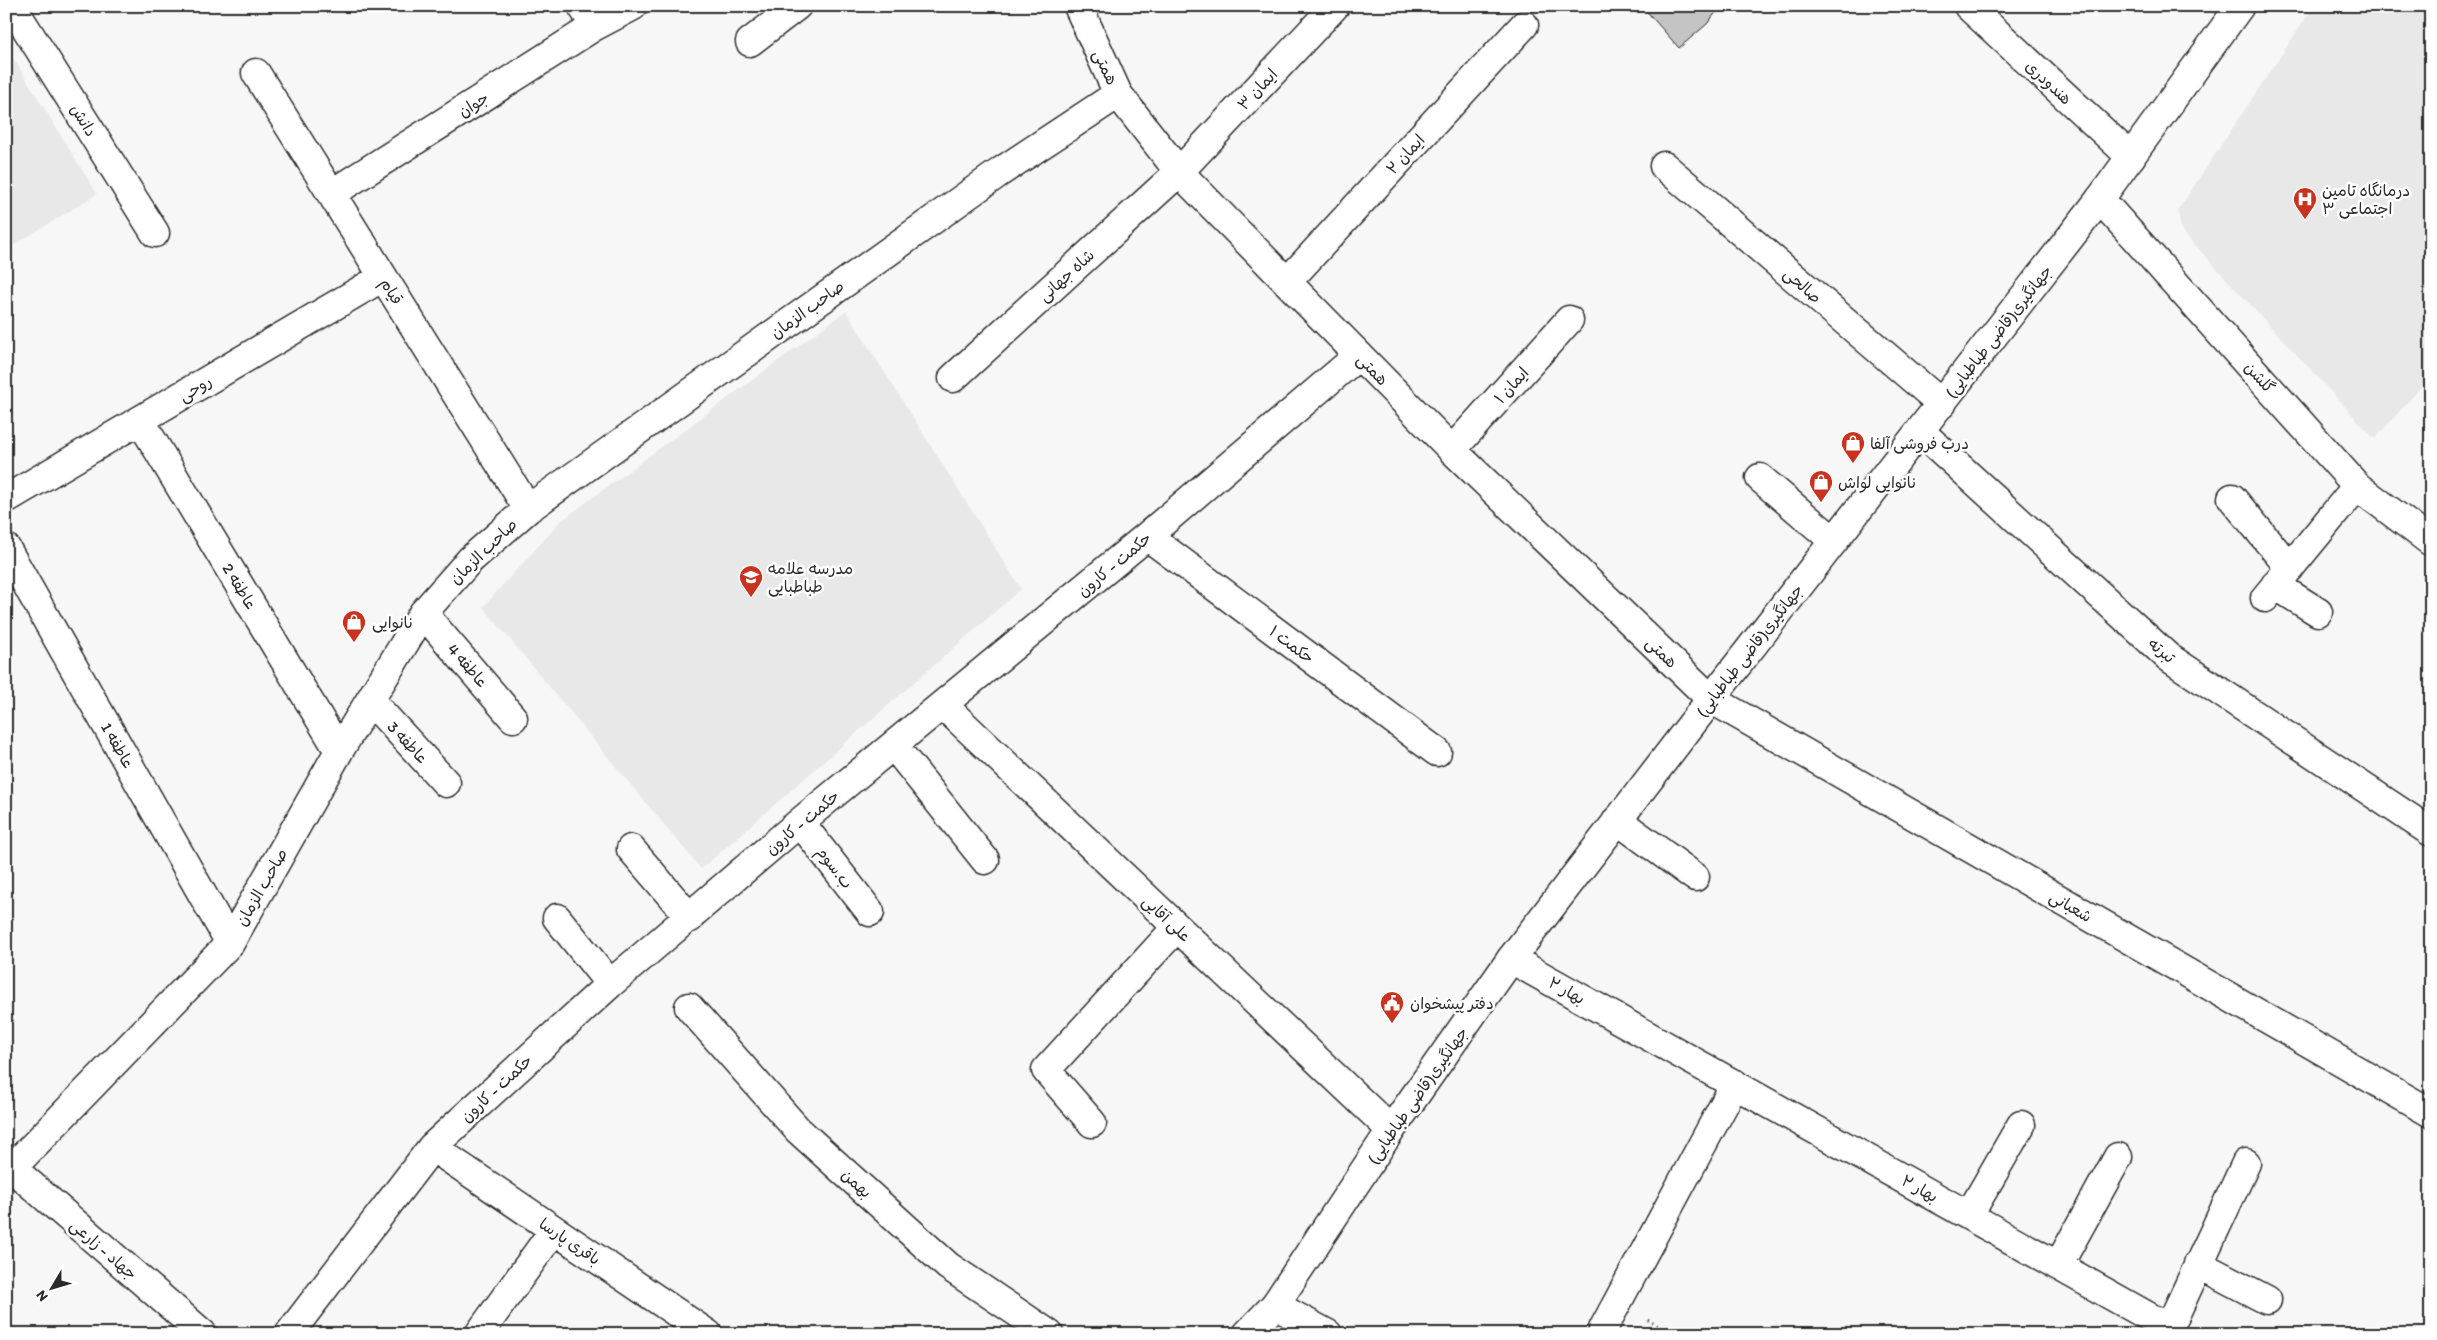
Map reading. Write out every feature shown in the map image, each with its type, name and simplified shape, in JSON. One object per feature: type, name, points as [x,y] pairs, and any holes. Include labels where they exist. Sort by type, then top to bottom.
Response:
[{"type":"street","name":"دانش","points":[[12,6],[155,233]]},
{"type":"street","name":"جوان","points":[[331,194],[588,16],[633,6]]},
{"type":"street","points":[[750,42],[797,6]]},
{"type":"street","name":"همتی","points":[[1078,6],[1118,94],[1179,172],[1452,450],[1711,699]]},
{"type":"street","name":"ایمان ۳","points":[[1179,172],[1335,6]]},
{"type":"street","name":"جهانگیری(قاضی طباطبایی)","points":[[1275,1306],[1392,1130],[1512,959],[1617,820],[2100,199],[2240,6]]},
{"type":"street","name":"هندودری","points":[[1983,11],[2131,157]]},
{"type":"street","name":"ایمان ۲","points":[[1287,282],[1524,25]]},
{"type":"street","name":"قیام","points":[[256,73],[528,509]]},
{"type":"street","name":"صاحب الزمان","points":[[9,1166],[230,943],[339,751],[423,613],[470,560],[528,509],[1000,172],[1118,94]]},
{"type":"street","name":"صالحی","points":[[1664,166],[1942,404]]},
{"type":"street","name":"شاه جهانی","points":[[954,378],[1179,172]]},
{"type":"street","name":"گلشن","points":[[2100,199],[2357,486],[2431,542]]},
{"type":"street","name":"روحی","points":[[6,499],[383,277]]},
{"type":"street","name":"ایمان ۱","points":[[1452,450],[1569,320]]},
{"type":"street","name":"حکمت - کارون","points":[[289,1334],[432,1147],[610,984],[690,918],[800,822],[1148,536],[1359,355]]},
{"type":"street","name":"عاطفه 2","points":[[140,420],[339,751]]},
{"type":"street","name":"تبرته","points":[[1920,431],[2168,657],[2431,832]]},
{"type":"street","points":[[1760,478],[1834,542]]},
{"type":"street","points":[[2277,584],[2357,486]]},
{"type":"street","points":[[2232,498],[2277,584],[2318,612]]},
{"type":"street","name":"حکمت ۱","points":[[1148,536],[1437,752]]},
{"type":"street","name":"عاطفه 1","points":[[6,548],[230,943]]},
{"type":"street","name":"عاطفه 4","points":[[423,613],[513,718]]},
{"type":"street","name":"شعبانی","points":[[1711,699],[2431,1113]]},
{"type":"street","name":"عاطفه 3","points":[[370,700],[446,783]]},
{"type":"street","name":"علی آقایی","points":[[943,705],[1392,1130]]},
{"type":"street","points":[[894,746],[985,860]]},
{"type":"street","points":[[1617,820],[1695,877]]},
{"type":"street","name":"ب.سوم","points":[[800,822],[870,912]]},
{"type":"street","points":[[631,849],[690,918]]},
{"type":"street","points":[[557,918],[610,984]]},
{"type":"street","points":[[1092,1123],[1046,1070],[1177,927]]},
{"type":"street","name":"بهار ۲","points":[[1512,959],[2169,1328],[2246,1163]]},
{"type":"street","name":"بهمن","points":[[689,1007],[798,1130],[948,1266],[1049,1334]]},
{"type":"street","points":[[1603,1329],[1735,1084]]},
{"type":"street","points":[[1969,1215],[2021,1125]]},
{"type":"street","name":"باقری پارسا","points":[[432,1147],[708,1334]]},
{"type":"street","points":[[2058,1266],[2118,1158]]},
{"type":"street","name":"جهاد - زارعی","points":[[9,1166],[203,1334]]},
{"type":"street","points":[[479,1334],[554,1230]]},
{"type":"street","points":[[2198,1264],[2267,1300]]},
{"type":"street","points":[[1248,1334],[1275,1306]]},
{"type":"street","points":[[1265,1334],[1275,1306]]},
{"type":"street","points":[[1275,1306],[1328,1334]]},
{"type":"shaded area","name":"درمانگاه تامین اجتماعی ۳","points":[[2314,6],[2431,6],[2431,376],[2375,439],[2181,230],[2178,210]]},
{"type":"shaded area","points":[[6,46],[97,194],[6,250]]},
{"type":"shaded area","name":"مدرسه علامه طباطبایی","points":[[846,311],[1021,589],[701,869],[483,607],[561,521]]},
{"type":"building","points":[[1642,6],[1721,6],[1707,24],[1679,48]]},
{"type":"place","name":"درمانگاه تامین اجتماعی ۳","points":[[2305,220]]},
{"type":"place","name":"درب فروشی آلفا","points":[[1853,464]]},
{"type":"place","name":"نانوایی لواش","points":[[1821,503]]},
{"type":"place","name":"مدرسه علامه طباطبایی","points":[[751,598]]},
{"type":"place","name":"نانوایی","points":[[354,643]]},
{"type":"place","name":"دفتر پیشخوان","points":[[1392,1024]]}]
